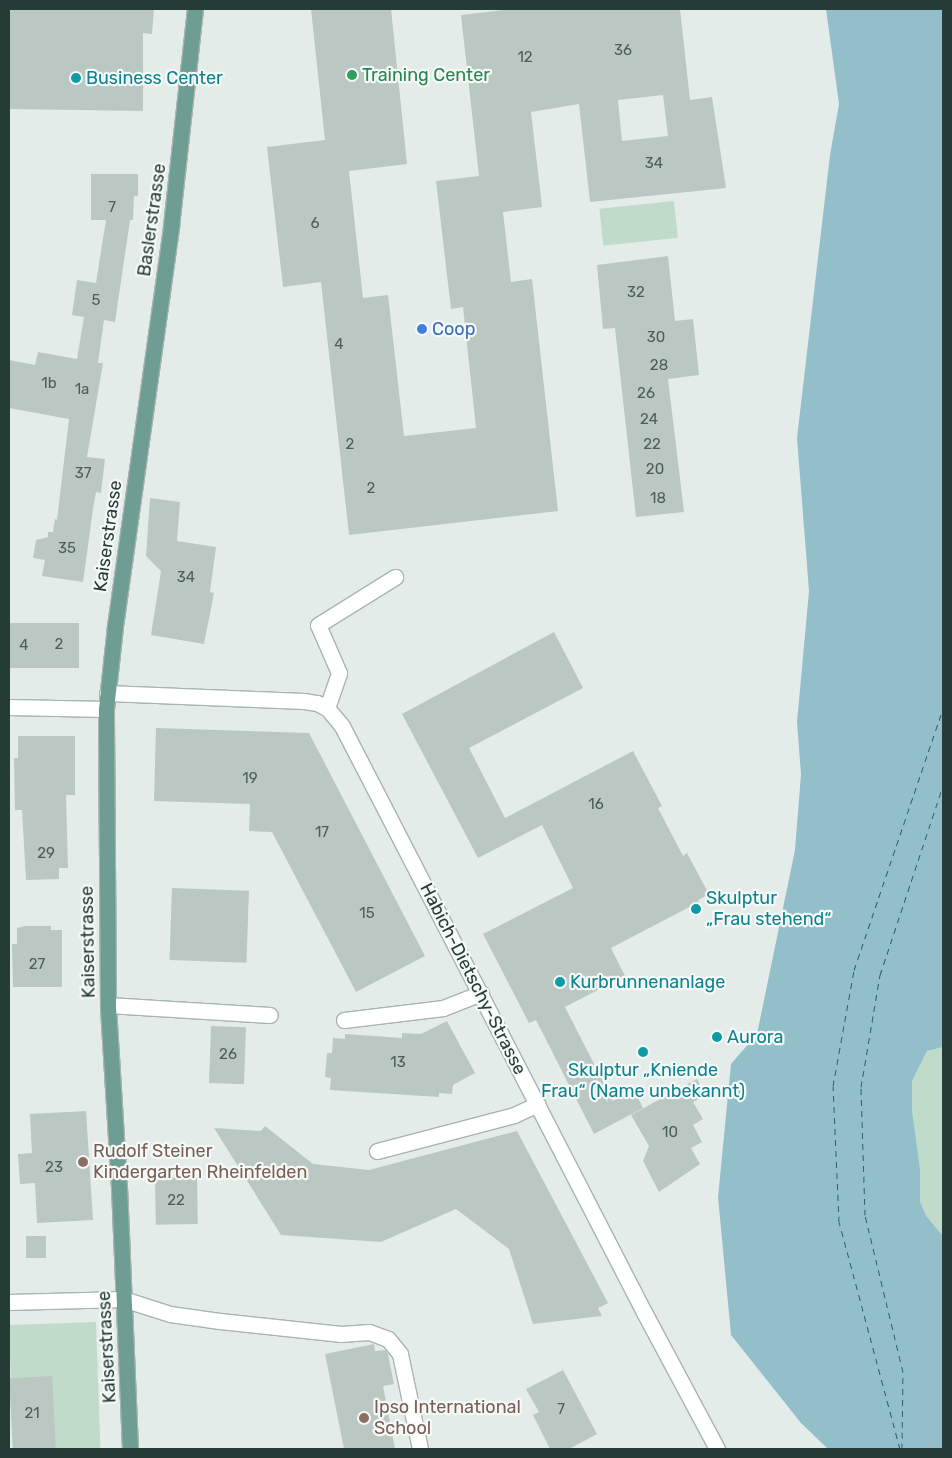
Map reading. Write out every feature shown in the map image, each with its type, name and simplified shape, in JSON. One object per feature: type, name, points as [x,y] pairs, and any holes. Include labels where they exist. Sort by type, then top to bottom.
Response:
[{"type":"main road","name":"Baslerstrasse","points":[[141,436],[171,226],[195,9]]},
{"type":"main road","name":"Kaiserstrasse","points":[[130,1449],[119,1187],[108,1005],[106,709],[141,436]]},
{"type":"street","points":[[107,693],[304,700],[327,708],[339,673],[318,625],[395,577]]},
{"type":"street","points":[[9,707],[106,709]]},
{"type":"street","name":"Habich-Dietschy-Strasse","points":[[327,708],[342,726],[645,1314],[717,1449]]},
{"type":"street","points":[[344,1020],[442,1008],[481,993]]},
{"type":"street","points":[[108,1005],[270,1015]]},
{"type":"street","points":[[378,1151],[514,1115],[538,1104]]},
{"type":"street","points":[[9,1302],[123,1299],[170,1314],[342,1334],[369,1332],[388,1339],[400,1354],[420,1449]]},
{"type":"green space","points":[[674,201],[678,238],[603,246],[599,209]]},
{"type":"green space","points":[[943,1047],[943,1236],[927,1217],[920,1202],[920,1169],[912,1110],[912,1081],[927,1051]]},
{"type":"green space","points":[[96,1322],[100,1449],[13,1449],[9,1325]]},
{"type":"water","points":[[826,9],[943,9],[943,1047],[927,1051],[912,1081],[912,1110],[920,1169],[920,1202],[927,1217],[943,1236],[943,1449],[828,1449],[801,1423],[731,1335],[718,1197],[731,1064],[757,1034],[795,850],[801,774],[797,722],[809,591],[797,438],[830,155],[839,104]]},
{"type":"building","name":"Business Center","points":[[9,9],[154,9],[152,34],[143,33],[143,111],[9,109]]},
{"type":"building","points":[[311,9],[391,9],[407,164],[349,171],[363,298],[388,295],[404,436],[476,428],[463,307],[451,309],[436,181],[479,176],[461,15],[513,9],[680,9],[690,100],[712,97],[726,188],[590,202],[579,104],[531,112],[542,207],[503,212],[511,282],[532,279],[558,511],[349,535],[321,282],[283,287],[267,147],[325,140]],"holes":[[[663,95],[668,136],[622,141],[618,100]]]},
{"type":"building","points":[[91,174],[138,174],[138,196],[134,196],[133,220],[130,220],[115,322],[104,320],[98,363],[103,363],[87,457],[105,459],[101,493],[96,492],[83,582],[42,576],[45,560],[33,558],[36,540],[48,537],[48,532],[53,532],[55,519],[57,520],[69,419],[9,408],[9,360],[35,365],[38,352],[77,359],[84,317],[72,315],[77,280],[96,283],[106,220],[91,220]]},
{"type":"building","points":[[668,256],[675,321],[693,319],[699,375],[668,379],[684,512],[636,517],[615,328],[603,329],[597,265]]},
{"type":"building","points":[[150,498],[180,502],[177,541],[216,547],[210,592],[214,593],[204,644],[151,635],[161,571],[146,556]]},
{"type":"building","points":[[9,623],[79,623],[79,668],[9,668]]},
{"type":"building","points":[[554,632],[583,688],[469,748],[505,818],[633,751],[662,806],[658,808],[683,856],[687,853],[709,894],[698,900],[699,902],[611,948],[625,976],[565,1007],[613,1101],[634,1090],[643,1108],[594,1134],[536,1020],[529,1023],[483,934],[573,888],[542,825],[478,858],[402,714]]},
{"type":"building","points":[[156,728],[309,733],[425,956],[356,992],[272,832],[249,831],[250,804],[154,801]]},
{"type":"building","points":[[18,736],[75,736],[75,795],[66,795],[68,868],[59,868],[59,879],[26,880],[22,810],[15,810],[14,758],[18,758]]},
{"type":"building","points":[[172,888],[249,891],[246,963],[169,960]]},
{"type":"building","points":[[25,926],[51,926],[51,930],[62,930],[62,987],[13,987],[12,944],[17,944],[17,928]]},
{"type":"building","points":[[447,1021],[475,1073],[453,1085],[452,1094],[439,1093],[439,1097],[330,1090],[331,1078],[325,1077],[327,1053],[332,1053],[333,1038],[345,1039],[345,1034],[402,1038],[402,1033],[421,1034]]},
{"type":"building","points":[[211,1026],[246,1027],[244,1084],[209,1083]]},
{"type":"building","points":[[697,1079],[706,1096],[693,1102],[703,1119],[693,1125],[702,1142],[691,1148],[700,1164],[659,1192],[643,1161],[649,1146],[631,1115]]},
{"type":"building","points":[[86,1111],[93,1220],[37,1223],[35,1183],[20,1184],[18,1154],[32,1153],[30,1114]]},
{"type":"building","points":[[265,1126],[313,1164],[369,1170],[517,1131],[608,1303],[598,1308],[602,1316],[533,1324],[509,1249],[456,1209],[381,1242],[281,1235],[214,1128],[261,1131]]},
{"type":"building","points":[[197,1177],[198,1224],[156,1225],[155,1178]]},
{"type":"building","points":[[26,1236],[46,1236],[46,1258],[26,1258]]},
{"type":"building","name":"Ipso International School","points":[[374,1344],[375,1351],[385,1350],[388,1354],[394,1384],[383,1386],[395,1449],[344,1449],[325,1354]]},
{"type":"building","points":[[563,1370],[597,1434],[569,1449],[550,1449],[533,1415],[539,1412],[526,1389]]},
{"type":"building","points":[[52,1376],[56,1449],[13,1449],[9,1378]]},
{"type":"ferry route","points":[[900,1449],[839,1222],[833,1086],[854,970],[943,708]]},
{"type":"ferry route","points":[[902,1449],[903,1372],[865,1215],[861,1087],[880,975],[943,786]]},
{"type":"place","name":"Training Center","points":[[352,75]]},
{"type":"place","name":"Business Center","points":[[76,78]]},
{"type":"place","name":"Coop","points":[[422,329]]},
{"type":"place","name":"Skulptur „Frau stehend“","points":[[696,909]]},
{"type":"place","name":"Kurbrunnenanlage","points":[[560,982]]},
{"type":"place","name":"Aurora","points":[[717,1037]]},
{"type":"place","name":"Skulptur „Kniende Frau“ (Name unbekannt)","points":[[643,1052]]},
{"type":"place","name":"Rudolf Steiner Kindergarten Rheinfelden","points":[[83,1162]]},
{"type":"place","name":"Ipso International School","points":[[364,1418]]}]
